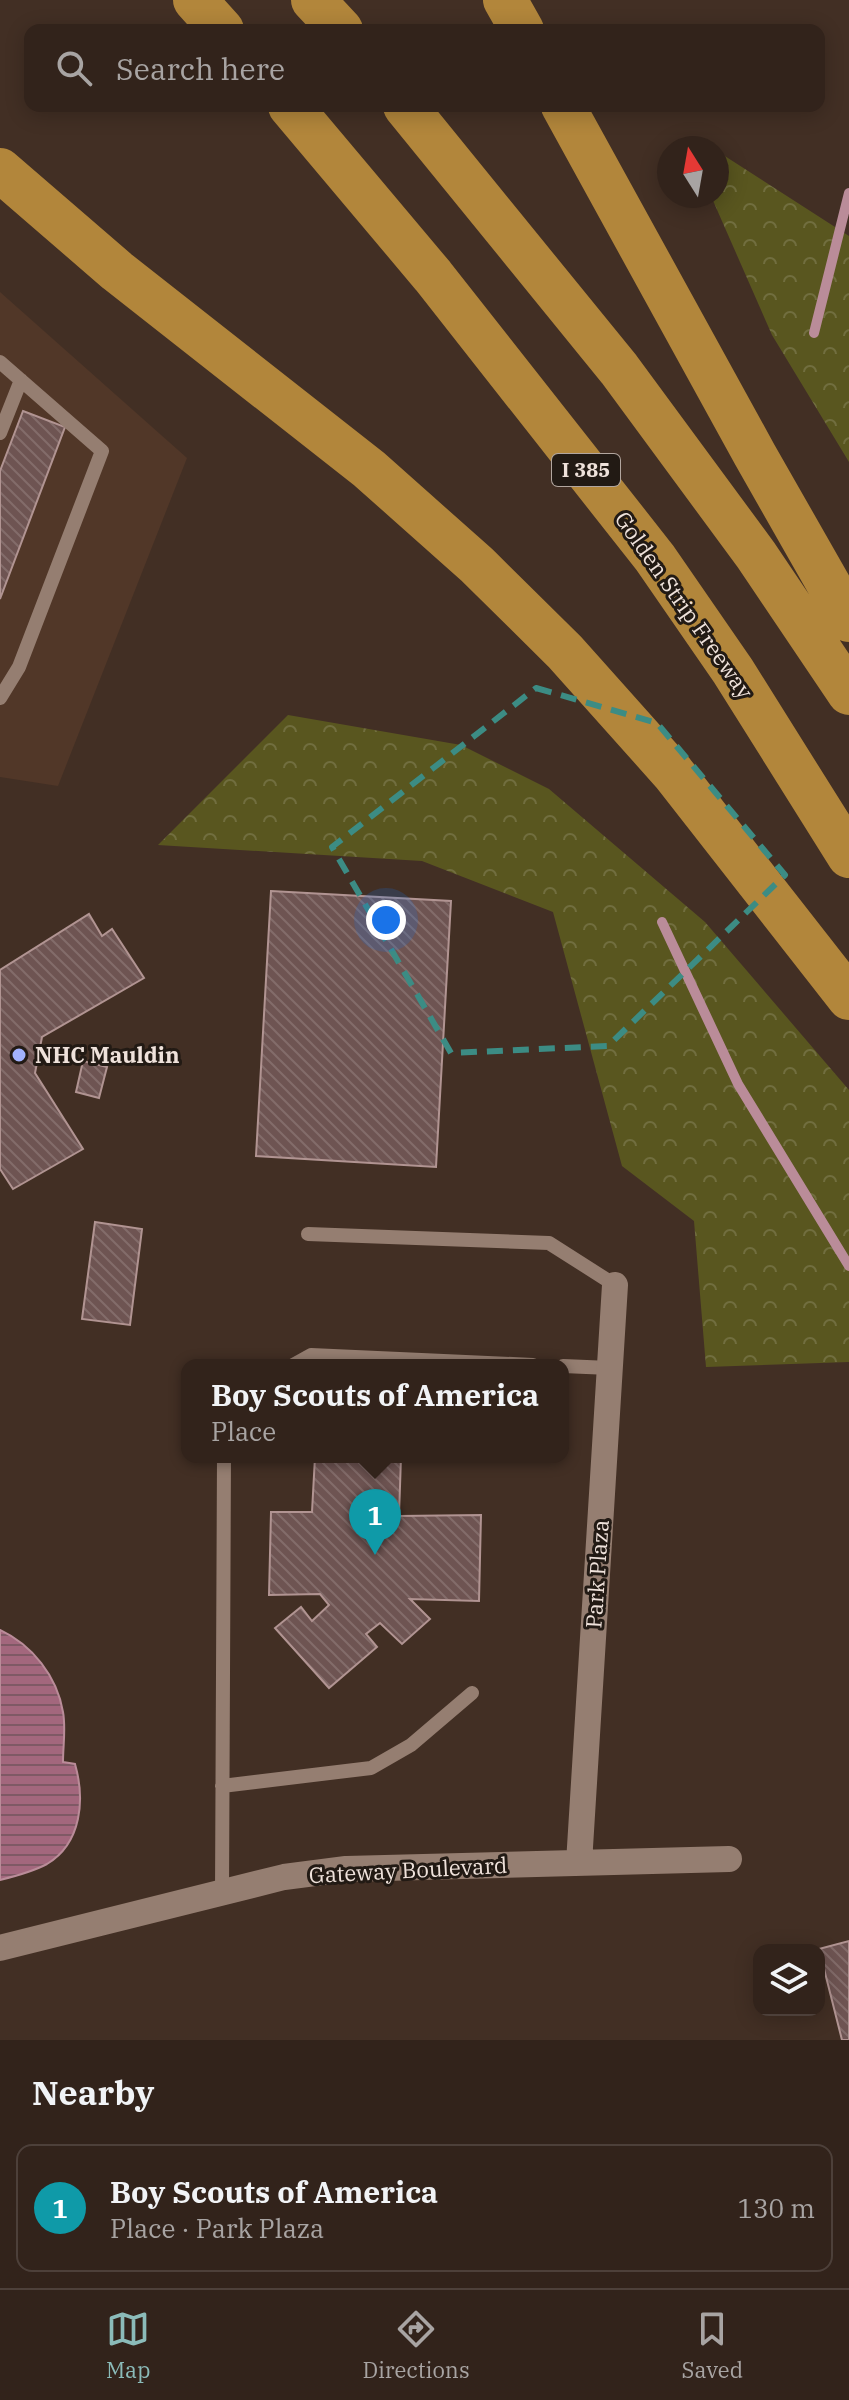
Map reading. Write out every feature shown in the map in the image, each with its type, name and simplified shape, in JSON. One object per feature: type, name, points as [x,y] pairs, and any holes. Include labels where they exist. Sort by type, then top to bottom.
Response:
[{"type":"highway","points":[[195,0],[217,24]]},
{"type":"highway","points":[[313,0],[335,24]]},
{"type":"highway","points":[[505,0],[519,24]]},
{"type":"highway","name":"Golden Strip Freeway","points":[[295,112],[433,276],[655,558],[733,671],[849,856]]},
{"type":"highway","points":[[410,112],[619,369],[756,555],[849,693]]},
{"type":"highway","points":[[566,112],[849,620]]},
{"type":"highway","points":[[0,170],[117,271],[369,469],[477,565],[565,652],[673,773],[849,998]]},
{"type":"street","name":"Park Plaza","points":[[579,1863],[615,1285]]},
{"type":"street","name":"Gateway Boulevard","points":[[0,1948],[284,1877],[346,1869],[729,1859]]},
{"type":"lane","points":[[0,362],[102,451],[19,667],[0,698]]},
{"type":"lane","points":[[0,433],[21,380]]},
{"type":"lane","points":[[308,1234],[549,1243],[615,1285]]},
{"type":"lane","points":[[304,1359],[311,1355],[400,1359]]},
{"type":"lane","points":[[569,1366],[610,1368]]},
{"type":"lane","points":[[222,1893],[224,1463]]},
{"type":"lane","points":[[222,1786],[371,1768],[411,1745],[472,1693]]},
{"type":"highlighted area","points":[[536,688],[657,723],[785,875],[608,1046],[451,1053],[332,847]]},
{"type":"shaded area","points":[[0,292],[187,458],[58,786],[0,777]]},
{"type":"shaded area","points":[[0,1630],[32,1653],[55,1686],[64,1718],[63,1762],[75,1764],[80,1805],[74,1832],[59,1855],[36,1869],[0,1880]]},
{"type":"green space","points":[[729,159],[849,236],[849,462],[772,335],[716,208],[729,208]]},
{"type":"green space","points":[[288,715],[461,745],[549,789],[705,922],[849,1090],[849,1362],[706,1367],[694,1221],[622,1166],[553,912],[422,861],[158,845]]},
{"type":"building","points":[[23,411],[65,427],[0,599],[0,471]]},
{"type":"building","points":[[271,891],[451,901],[436,1167],[256,1156]]},
{"type":"building","name":"NHC Mauldin","points":[[89,914],[102,936],[112,929],[144,978],[42,1037],[35,1073],[83,1149],[13,1189],[0,1169],[0,970]]},
{"type":"building","points":[[83,1061],[107,1067],[99,1098],[76,1092]]},
{"type":"building","points":[[95,1222],[142,1229],[130,1325],[82,1319]]},
{"type":"building","points":[[315,1463],[401,1463],[399,1516],[481,1515],[479,1601],[410,1599],[430,1619],[402,1644],[380,1623],[366,1634],[377,1647],[329,1688],[275,1628],[301,1607],[312,1621],[329,1605],[320,1594],[269,1595],[271,1512],[312,1512]]},
{"type":"building","points":[[849,1941],[849,2040],[842,2040],[825,1973],[825,1947]]},
{"type":"waterway","points":[[814,333],[849,193]]},
{"type":"waterway","points":[[662,922],[738,1084],[849,1266]]},
{"type":"place","name":"NHC Mauldin","points":[[19,1055]]},
{"type":"place","name":"Boy Scouts of America","points":[[375,1555]]}]
